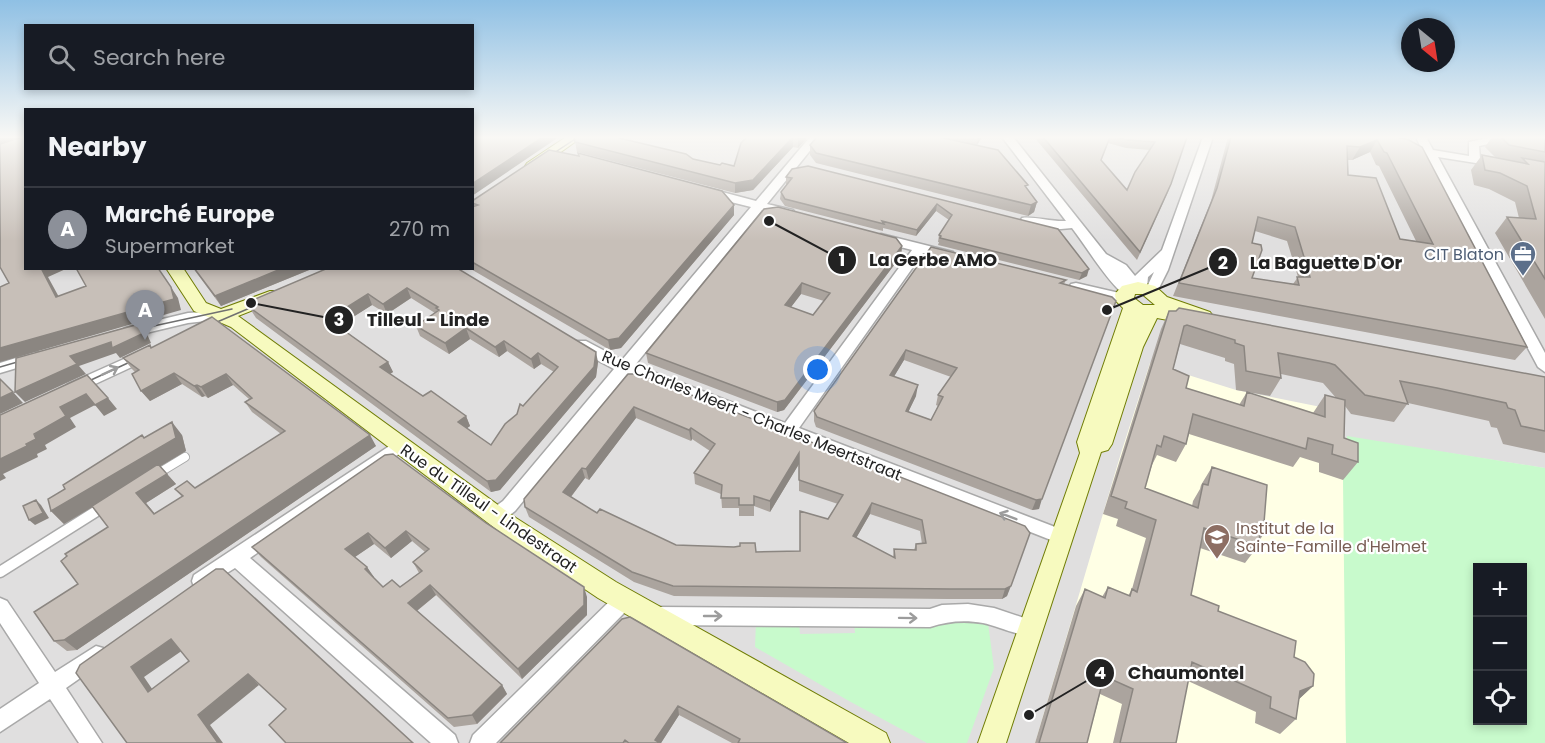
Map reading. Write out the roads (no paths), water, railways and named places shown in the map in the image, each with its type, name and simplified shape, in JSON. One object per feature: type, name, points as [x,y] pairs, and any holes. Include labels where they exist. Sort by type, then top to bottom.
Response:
[{"type":"street","points":[[495,516],[509,506],[758,206],[793,172]]},
{"type":"street","points":[[1036,172],[1101,257],[1109,273],[1142,296]]},
{"type":"street","points":[[1142,296],[1166,264],[1168,250],[1198,172]]},
{"type":"street","points":[[1440,172],[1542,377]]},
{"type":"street","points":[[689,188],[806,218]]},
{"type":"street","points":[[1019,220],[1050,226],[1076,224]]},
{"type":"street","points":[[863,233],[966,260]]},
{"type":"street","points":[[788,431],[920,248]]},
{"type":"street","points":[[992,743],[1091,453],[1100,447],[1134,347],[1142,296],[1154,265],[1168,250]]},
{"type":"street","points":[[1101,257],[1124,271],[1136,273],[1142,296]]},
{"type":"street","name":"Rue du Tilleul - Lindestraat","points":[[175,270],[200,307],[238,323],[495,516],[624,600],[654,616],[930,618],[944,612],[997,616],[1032,628]]},
{"type":"street","points":[[1058,283],[1142,296],[1222,323]]},
{"type":"street","points":[[190,334],[219,316],[288,290]]},
{"type":"street","points":[[114,335],[188,318],[219,316]]},
{"type":"street","name":"Rue Charles Meert - Charles Meertstraat","points":[[571,339],[611,363],[1062,537]]},
{"type":"street","points":[[64,393],[154,351]]},
{"type":"street","points":[[0,368],[45,354]]},
{"type":"street","points":[[187,591],[400,445]]},
{"type":"street","points":[[236,557],[447,743]]},
{"type":"street","points":[[481,743],[624,600]]},
{"type":"street","points":[[0,607],[91,743]]},
{"type":"street","points":[[654,616],[876,743]]},
{"type":"street","points":[[0,722],[110,645]]},
{"type":"lane","points":[[146,481],[184,457]]},
{"type":"lane","points":[[0,572],[117,499]]},
{"type":"tram line","points":[[203,328],[264,302]]},
{"type":"tram line","points":[[126,332],[232,309]]},
{"type":"tram line","points":[[78,386],[143,356]]},
{"type":"tram line","points":[[0,367],[31,358]]},
{"type":"place","name":"La Gerbe AMO","points":[[769,221]]},
{"type":"place","name":"CIT Blaton","points":[[1523,277]]},
{"type":"place","name":"Tilleul - Linde","points":[[251,303]]},
{"type":"place","name":"La Baguette D'Or","points":[[1107,310]]},
{"type":"place","name":"Marché Europe","points":[[145,340]]},
{"type":"place","name":"Institut de la Sainte-Famille d'Helmet","points":[[1217,560]]},
{"type":"place","name":"Chaumontel","points":[[1029,715]]}]
